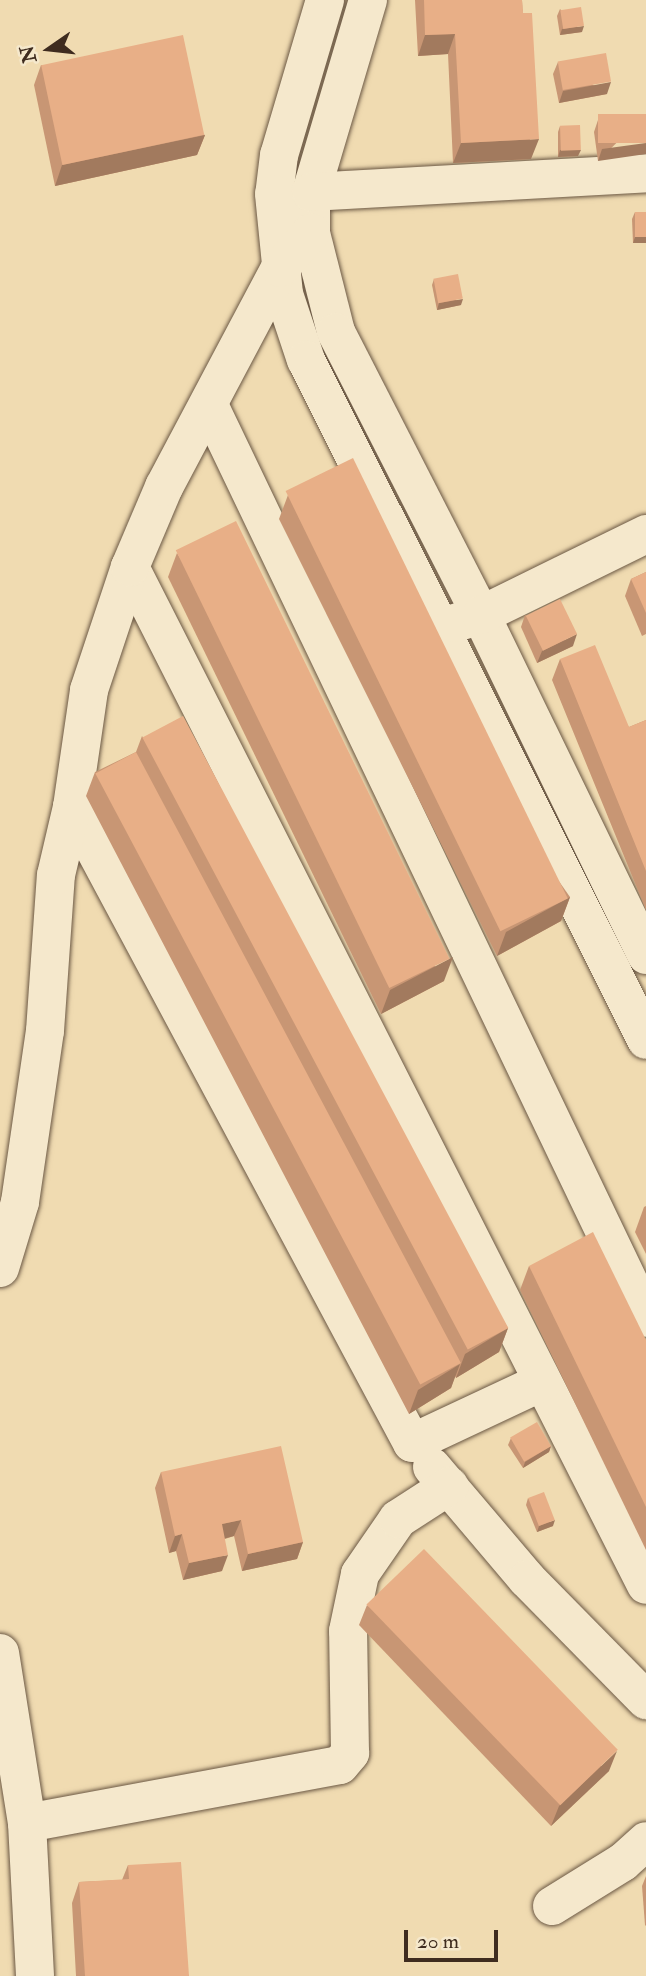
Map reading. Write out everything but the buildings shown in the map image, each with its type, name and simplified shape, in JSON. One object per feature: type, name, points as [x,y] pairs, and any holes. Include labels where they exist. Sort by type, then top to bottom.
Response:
[{"type":"street","points":[[325,0],[279,155],[274,194],[279,268],[306,360],[646,1040]]},
{"type":"street","points":[[368,0],[311,192],[311,233],[336,332],[481,615],[646,955]]},
{"type":"street","points":[[311,192],[646,173]]},
{"type":"street","points":[[0,1268],[20,1202],[45,1031],[56,875],[72,807],[89,690],[130,567],[164,487],[279,268],[311,233]]},
{"type":"street","points":[[209,405],[646,1318]]},
{"type":"street","points":[[440,628],[481,615],[646,534]]},
{"type":"street","points":[[130,567],[646,1585]]},
{"type":"street","points":[[72,807],[412,1443],[527,1579],[646,1700]]},
{"type":"street","points":[[412,1443],[542,1382]]},
{"type":"street","points":[[27,1823],[340,1765],[351,1753],[348,1630],[360,1574],[398,1519],[449,1486]]},
{"type":"street","points":[[0,1653],[27,1823],[36,1976]]},
{"type":"street","points":[[552,1906],[623,1863],[646,1841]]}]
